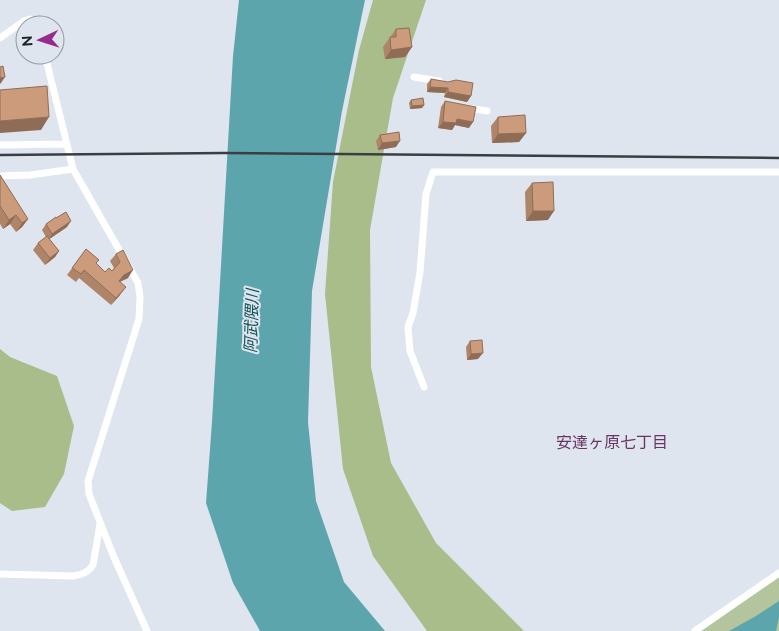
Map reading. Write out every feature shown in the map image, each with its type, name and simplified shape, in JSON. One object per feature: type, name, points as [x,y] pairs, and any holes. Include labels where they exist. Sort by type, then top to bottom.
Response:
[{"type":"street","points":[[0,38],[15,27]]},
{"type":"street","points":[[47,65],[74,169],[138,283],[140,297],[139,319],[88,481],[89,494],[100,523],[147,631]]},
{"type":"street","points":[[414,77],[445,82]]},
{"type":"street","points":[[463,107],[487,111]]},
{"type":"street","points":[[0,145],[67,144]]},
{"type":"street","points":[[0,176],[30,175],[74,169]]},
{"type":"street","points":[[424,387],[410,351],[408,327],[413,313],[420,272],[426,194],[433,172],[779,172]]},
{"type":"street","points":[[0,574],[73,576],[83,574],[90,570],[93,565],[100,523]]},
{"type":"street","points":[[695,631],[779,573]]},
{"type":"green space","points":[[373,0],[426,0],[393,98],[370,230],[371,367],[391,463],[436,543],[524,631],[427,631],[373,556],[343,469],[325,294],[333,182],[359,50]]},
{"type":"green space","points":[[0,349],[10,357],[57,376],[74,426],[64,474],[45,507],[12,511],[0,503]]},
{"type":"green space","points":[[779,577],[779,631],[701,631]]},
{"type":"water","name":"阿武隈川","points":[[239,0],[365,0],[342,111],[312,291],[308,422],[316,501],[344,582],[385,631],[260,631],[233,583],[206,503],[233,56]]},
{"type":"water","points":[[779,601],[779,617],[776,631],[729,631],[756,616]]},
{"type":"building","points":[[409,28],[412,47],[391,50],[390,37],[396,37],[396,29]]},
{"type":"building","points":[[3,66],[5,77],[0,78],[0,67]]},
{"type":"building","points":[[431,79],[473,83],[471,96],[448,92],[448,88],[430,87]]},
{"type":"building","points":[[47,86],[49,117],[0,121],[0,90]]},
{"type":"building","points":[[423,98],[424,105],[412,106],[411,100]]},
{"type":"building","points":[[445,101],[476,107],[473,122],[457,119],[456,123],[443,122]]},
{"type":"building","points":[[525,115],[526,133],[498,134],[498,117]]},
{"type":"building","points":[[399,132],[400,141],[382,143],[380,135]]},
{"type":"building","points":[[0,175],[28,219],[22,223],[16,215],[9,220],[0,206]]},
{"type":"building","points":[[553,182],[554,211],[533,211],[532,183]]},
{"type":"building","points":[[66,212],[71,221],[52,234],[46,224]]},
{"type":"building","points":[[47,236],[59,251],[50,258],[38,243]]},
{"type":"building","points":[[86,249],[99,260],[96,263],[105,272],[109,268],[112,271],[120,262],[116,254],[123,250],[133,270],[124,275],[119,281],[126,287],[116,298],[84,270],[81,274],[72,268]]},
{"type":"building","points":[[482,340],[483,353],[471,354],[470,341]]},
{"type":"railway","points":[[0,155],[224,153],[779,158]]},
{"type":"district","name":"安達ヶ原七丁目","points":[[612,442]]}]
